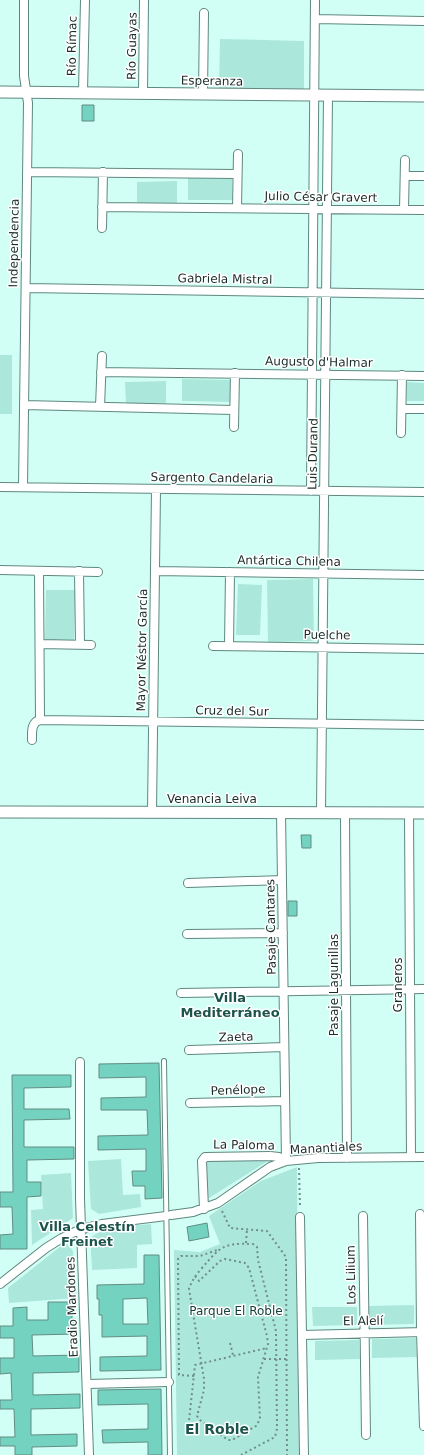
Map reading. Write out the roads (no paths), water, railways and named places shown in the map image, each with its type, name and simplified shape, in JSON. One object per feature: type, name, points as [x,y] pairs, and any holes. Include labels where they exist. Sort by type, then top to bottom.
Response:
[{"type":"street","name":"Independencia","points":[[23,487],[28,103],[24,76],[24,0]]},
{"type":"street","name":"Río Rímac","points":[[83,92],[85,0]]},
{"type":"street","name":"Río Guayas","points":[[143,93],[144,0]]},
{"type":"street","name":"Luis Durand","points":[[311,491],[315,0]]},
{"type":"street","points":[[202,94],[204,13]]},
{"type":"street","points":[[315,20],[424,21]]},
{"type":"street","name":"Esperanza","points":[[0,92],[424,96]]},
{"type":"street","name":"Luis Durand","points":[[320,812],[324,573],[328,95]]},
{"type":"street","points":[[237,208],[238,154]]},
{"type":"street","points":[[404,210],[405,160]]},
{"type":"street","points":[[27,172],[237,174]]},
{"type":"street","points":[[102,228],[103,172]]},
{"type":"street","points":[[405,176],[424,176]]},
{"type":"street","name":"Julio César Gravert","points":[[102,207],[424,210]]},
{"type":"street","name":"Gabriela Mistral","points":[[26,288],[424,294]]},
{"type":"street","points":[[100,407],[102,356]]},
{"type":"street","name":"Augusto d'Halmar","points":[[101,372],[424,376]]},
{"type":"street","points":[[234,427],[235,373]]},
{"type":"street","points":[[401,433],[402,375]]},
{"type":"street","points":[[24,405],[234,410]]},
{"type":"street","points":[[402,409],[424,409]]},
{"type":"street","name":"Sargento Candelaria","points":[[0,487],[424,492]]},
{"type":"street","name":"Mayor Néstor García","points":[[152,812],[156,489]]},
{"type":"street","points":[[0,570],[98,572]]},
{"type":"street","points":[[32,740],[32,728],[34,723],[40,720],[39,571]]},
{"type":"street","points":[[79,571],[80,645]]},
{"type":"street","name":"Antártica Chilena","points":[[155,571],[424,575]]},
{"type":"street","points":[[229,646],[230,572]]},
{"type":"street","points":[[40,644],[91,645]]},
{"type":"street","name":"Puelche","points":[[213,646],[424,649]]},
{"type":"street","name":"Cruz del Sur","points":[[40,720],[424,725]]},
{"type":"street","name":"Venancia Leiva","points":[[0,812],[424,813]]},
{"type":"street","name":"Pasaje Cantares","points":[[281,812],[286,1161]]},
{"type":"street","name":"Pasaje Lagunillas","points":[[345,812],[347,1158]]},
{"type":"street","name":"Graneros","points":[[408,813],[410,1157]]},
{"type":"street","points":[[188,883],[282,880]]},
{"type":"street","points":[[187,934],[283,933]]},
{"type":"street","points":[[181,993],[424,990]]},
{"type":"street","name":"Zaeta","points":[[189,1050],[284,1047]]},
{"type":"street","name":"Eradio Mardones","points":[[80,1062],[81,1229],[88,1384],[89,1455]]},
{"type":"street","name":"Penélope","points":[[190,1103],[285,1101]]},
{"type":"street","name":"La Paloma","points":[[204,1208],[202,1162],[204,1157],[275,1156],[286,1161]]},
{"type":"street","name":"Manantiales","points":[[0,1284],[46,1248],[81,1229],[102,1224],[192,1212],[218,1203],[266,1170],[286,1161],[299,1159],[424,1157]]},
{"type":"street","points":[[420,1214],[424,1426]]},
{"type":"street","name":"Los Lilium","points":[[363,1216],[366,1435]]},
{"type":"street","points":[[300,1217],[304,1455]]},
{"type":"street","name":"El Alelí","points":[[302,1335],[422,1332]]},
{"type":"street","points":[[88,1384],[169,1382]]},
{"type":"lane","points":[[164,1061],[169,1215],[170,1455]]},
{"type":"district","name":"Villa Mediterráneo","points":[[230,1004]]},
{"type":"district","name":"Villa Celestín Freinet","points":[[87,1234]]},
{"type":"district","name":"El Roble","points":[[217,1429]]},
{"type":"park label","name":"Parque El Roble","points":[[236,1311]]}]
